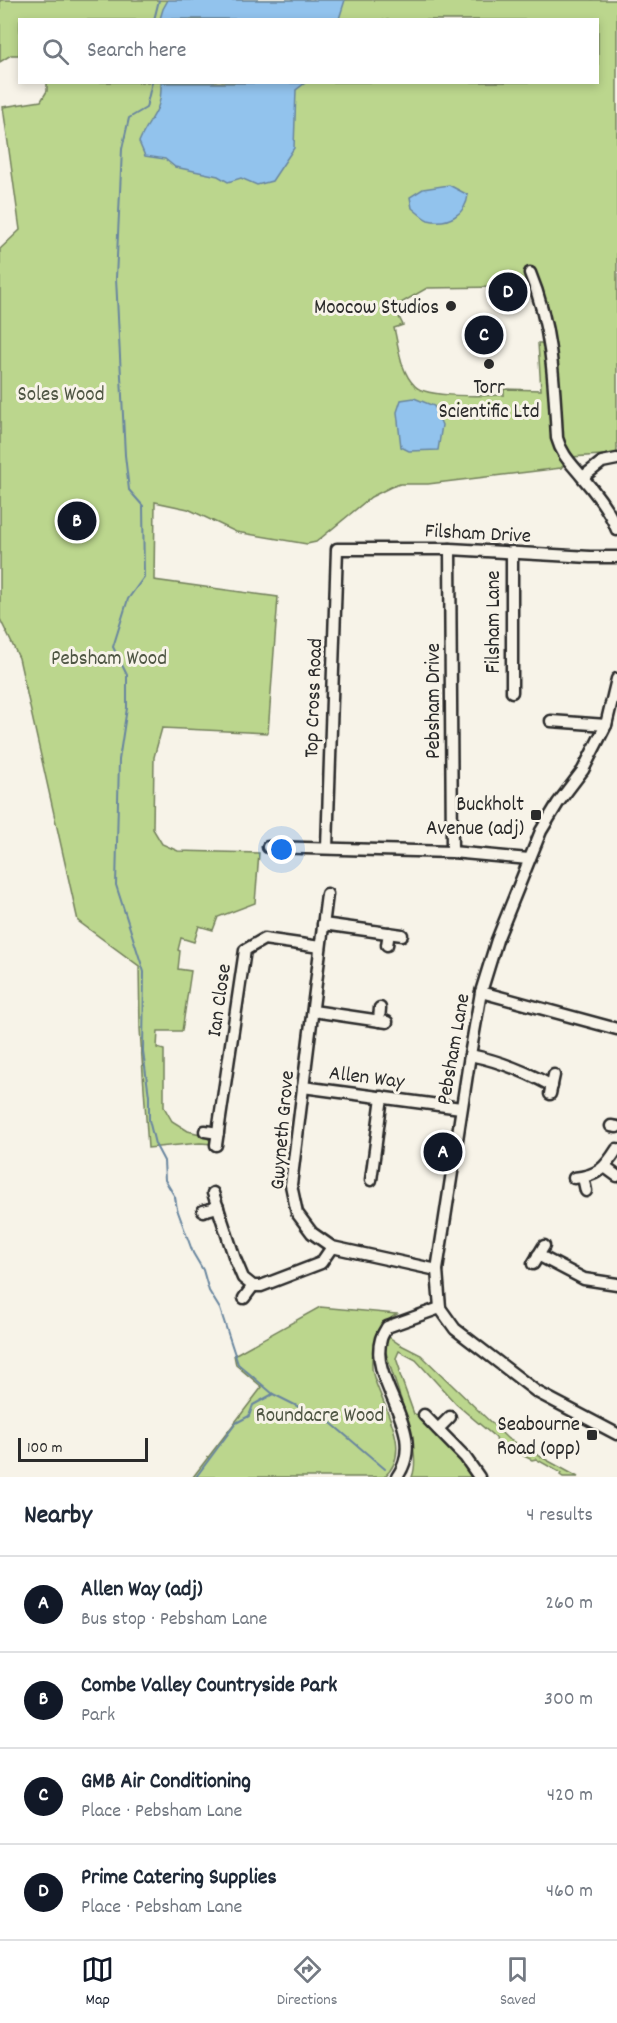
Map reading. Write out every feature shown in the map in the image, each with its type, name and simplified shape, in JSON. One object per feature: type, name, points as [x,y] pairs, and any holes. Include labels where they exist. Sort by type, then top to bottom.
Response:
[{"type":"street","points":[[530,273],[542,305],[552,351],[557,438],[567,461],[583,477],[604,506],[617,530]]},
{"type":"street","points":[[583,477],[602,462],[617,459]]},
{"type":"street","name":"Filsham Drive","points":[[337,549],[450,549],[617,557]]},
{"type":"street","name":"Top Cross Road","points":[[327,848],[337,549]]},
{"type":"street","name":"Pebsham Drive","points":[[450,549],[452,852]]},
{"type":"street","name":"Filsham Lane","points":[[512,552],[512,692]]},
{"type":"street","name":"Pebsham Lane","points":[[440,1308],[437,1270],[481,992],[497,940],[529,859],[558,803],[583,770],[606,725],[617,679]]},
{"type":"street","points":[[551,721],[606,725]]},
{"type":"street","points":[[268,847],[452,852],[529,859]]},
{"type":"street","name":"Gwyneth Grove","points":[[327,894],[291,1185],[297,1213],[312,1233],[332,1247],[437,1270]]},
{"type":"street","points":[[323,924],[402,935]]},
{"type":"street","points":[[387,945],[389,933]]},
{"type":"street","name":"Ian Close","points":[[216,1145],[245,950],[264,939],[320,947]]},
{"type":"street","points":[[481,992],[617,1029]]},
{"type":"street","points":[[313,1011],[383,1021],[380,1008]]},
{"type":"street","points":[[470,1055],[497,1060],[552,1085]]},
{"type":"street","name":"Allen Way","points":[[303,1087],[461,1108]]},
{"type":"street","points":[[369,1173],[382,1097]]},
{"type":"street","points":[[205,1131],[218,1133]]},
{"type":"street","points":[[586,1191],[579,1178],[606,1168],[617,1149]]},
{"type":"street","points":[[606,1168],[617,1176]]},
{"type":"street","points":[[213,1193],[243,1278],[254,1286],[261,1286],[321,1263],[332,1247]]},
{"type":"street","points":[[203,1211],[218,1207]]},
{"type":"street","points":[[538,1255],[584,1279],[617,1284]]},
{"type":"street","points":[[244,1298],[254,1286]]},
{"type":"street","points":[[397,1477],[404,1466],[407,1439],[382,1370],[379,1350],[381,1339],[387,1327],[440,1308],[455,1329],[537,1392],[617,1434]]},
{"type":"street","points":[[424,1415],[465,1457],[479,1477]]},
{"type":"street","points":[[438,1429],[450,1417]]},
{"type":"green space","points":[[0,0],[617,0],[617,454],[571,457],[561,468],[428,484],[400,484],[371,497],[316,542],[307,544],[236,532],[188,509],[155,502],[154,580],[278,597],[268,733],[162,728],[154,757],[153,829],[162,844],[178,851],[259,853],[255,903],[218,917],[213,930],[199,926],[194,942],[181,938],[178,950],[180,951],[178,969],[191,971],[182,1031],[158,1031],[157,1048],[164,1050],[164,1107],[172,1121],[188,1131],[204,1135],[214,1144],[200,1143],[148,1148],[140,1029],[139,966],[78,921],[19,658],[0,619],[0,249],[20,230],[3,107],[41,101],[47,91],[47,84],[599,84],[599,18],[18,18],[18,55],[11,55],[0,62]],"holes":[[[517,283],[532,284],[536,293],[545,343],[538,343],[541,390],[504,389],[504,395],[443,394],[421,390],[410,380],[401,359],[394,328],[403,325],[394,307],[427,288],[501,287]]]},
{"type":"green space","name":"Roundacre Wood","points":[[320,1307],[397,1314],[387,1321],[381,1330],[374,1347],[372,1360],[373,1374],[396,1441],[393,1466],[384,1477],[193,1477],[262,1387],[236,1365],[234,1355]]},
{"type":"green space","points":[[389,1337],[421,1355],[508,1439],[578,1477],[563,1477],[561,1473],[536,1459],[532,1460],[497,1443],[496,1438],[456,1404],[416,1360],[399,1351],[396,1358],[399,1372],[414,1414],[420,1415],[460,1456],[461,1462],[468,1466],[475,1477],[412,1477],[415,1465],[414,1449],[384,1345]]},
{"type":"water","points":[[168,0],[345,0],[339,18],[160,18]]},
{"type":"water","points":[[161,84],[304,84],[296,90],[294,148],[272,181],[257,185],[241,178],[228,182],[218,176],[175,167],[165,159],[145,156],[139,142],[155,114]]},
{"type":"water","points":[[449,185],[468,195],[467,202],[460,213],[449,219],[435,221],[428,220],[412,208],[410,197],[423,189]]},
{"type":"water","points":[[414,398],[434,406],[442,425],[438,450],[409,451],[401,447],[397,412],[401,400]]},
{"type":"waterway","points":[[154,18],[159,0]]},
{"type":"waterway","points":[[152,84],[146,108],[129,118],[122,149],[116,278],[125,455],[129,490],[143,506],[144,577],[128,599],[113,647],[127,675],[127,708],[119,760],[116,885],[144,972],[143,1052],[149,1096],[149,1120],[155,1144],[164,1161],[165,1180],[175,1197],[177,1209],[193,1253],[203,1270],[209,1291],[220,1309],[238,1364],[273,1394],[331,1423],[385,1469]]},
{"type":"waterway","points":[[196,1477],[236,1423],[249,1416],[253,1405],[273,1394]]},
{"type":"place","name":"Prime Catering Supplies","points":[[508,292]]},
{"type":"place","name":"Moocow Studios","points":[[451,306]]},
{"type":"place","name":"GMB Air Conditioning","points":[[484,335]]},
{"type":"place","name":"Torr Scientific Ltd","points":[[489,364]]},
{"type":"place","name":"Combe Valley Countryside Park","points":[[77,521]]},
{"type":"place","name":"Buckholt Avenue (adj)","points":[[536,815]]},
{"type":"place","name":"Allen Way (adj)","points":[[443,1152]]},
{"type":"place","name":"Seabourne Road (opp)","points":[[592,1435]]},
{"type":"park label","name":"Soles Wood","points":[[61,393]]},
{"type":"park label","name":"Pebsham Wood","points":[[109,657]]}]
